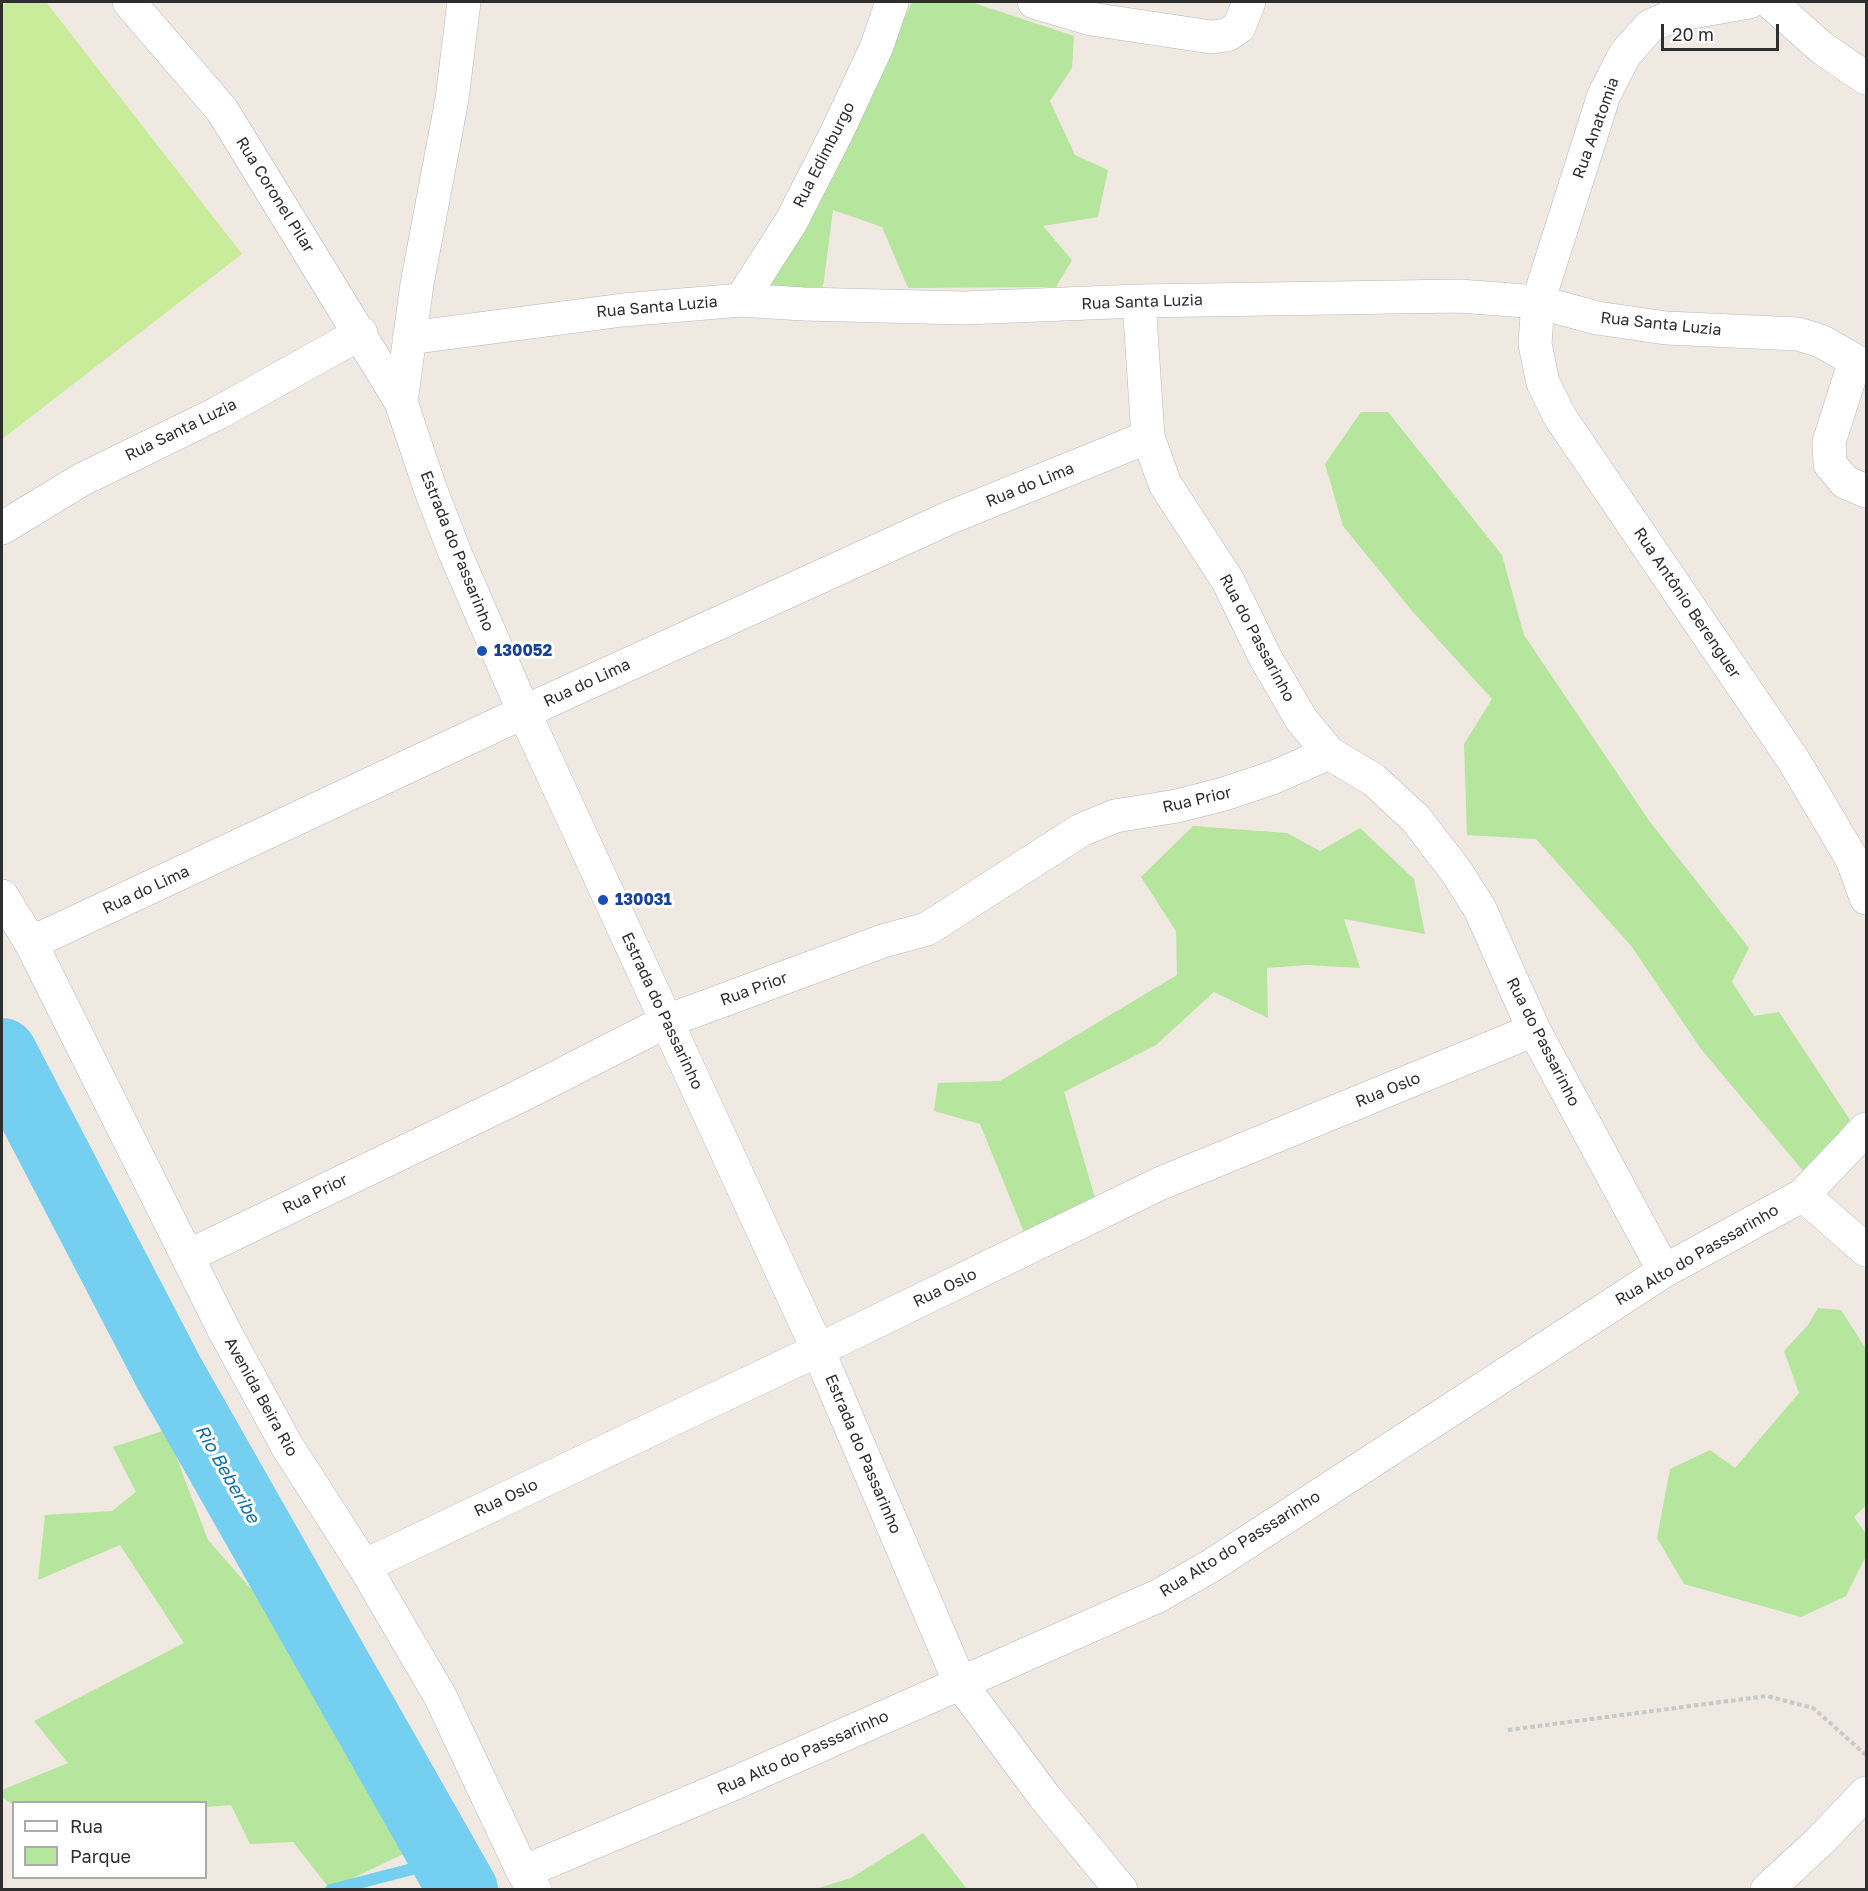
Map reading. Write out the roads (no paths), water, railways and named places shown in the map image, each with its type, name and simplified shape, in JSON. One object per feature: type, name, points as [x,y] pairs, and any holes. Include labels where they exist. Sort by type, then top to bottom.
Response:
[{"type":"street","name":"Rua Coronel Pilar","points":[[129,2],[222,110],[361,333],[401,402]]},
{"type":"street","name":"Estrada do Passarinho","points":[[464,2],[452,99],[409,338],[401,402],[455,553],[524,712],[818,1350],[960,1683],[1044,1796],[1121,1890]]},
{"type":"street","name":"Rua Edimburgo","points":[[741,300],[791,222],[837,132],[877,46],[892,2]]},
{"type":"street","points":[[1034,2],[1091,19],[1210,37],[1227,35],[1239,27],[1249,2]]},
{"type":"street","name":"Rua Anatomia","points":[[1538,302],[1604,95],[1625,54],[1650,26],[1683,7],[1749,2]]},
{"type":"street","points":[[1770,2],[1822,48],[1866,78]]},
{"type":"street","name":"Rua Santa Luzia","points":[[409,338],[623,309],[741,300],[813,305],[964,308],[1139,301],[1460,296],[1538,302],[1597,318],[1666,327],[1798,334],[1821,341],[1861,364]]},
{"type":"street","name":"Rua do Passarinho","points":[[1139,301],[1148,437],[1164,484],[1228,581],[1282,690],[1329,753],[1374,780],[1416,819],[1456,871],[1480,909],[1534,1030],[1664,1271]]},
{"type":"street","name":"Rua Antônio Berenguer","points":[[1538,302],[1535,344],[1543,383],[1560,417],[1794,760],[1852,860],[1866,898]]},
{"type":"street","name":"Rua Santa Luzia","points":[[2,528],[81,480],[218,413],[361,333]]},
{"type":"street","points":[[1861,364],[1830,442],[1830,464],[1845,482],[1866,491]]},
{"type":"street","name":"Rua do Lima","points":[[31,943],[524,712],[951,517],[1148,437]]},
{"type":"street","name":"Rua Prior","points":[[188,1257],[520,1096],[667,1021],[883,941],[927,928],[1081,830],[1115,816],[1177,806],[1224,794],[1272,778],[1329,753]]},
{"type":"street","name":"Avenida Beira Rio","points":[[2,896],[31,943],[224,1330],[287,1446],[364,1566],[440,1696],[529,1881]]},
{"type":"street","name":"Rua Oslo","points":[[364,1566],[818,1350],[1159,1184],[1534,1030]]},
{"type":"street","name":"Rua Alto do Passsarinho","points":[[529,1881],[748,1777],[1158,1596],[1209,1567],[1664,1271],[1803,1195],[1866,1129]]},
{"type":"street","points":[[1803,1195],[1866,1250]]},
{"type":"street","points":[[1767,1890],[1821,1840],[1866,1792]]},
{"type":"waterway","name":"Rio Beberibe","points":[[2,1053],[169,1373],[463,1890]]},
{"type":"waterway","points":[[331,1890],[447,1860]]},
{"type":"place","name":"130052","points":[[482,651]]},
{"type":"place","name":"130031","points":[[603,900]]}]
